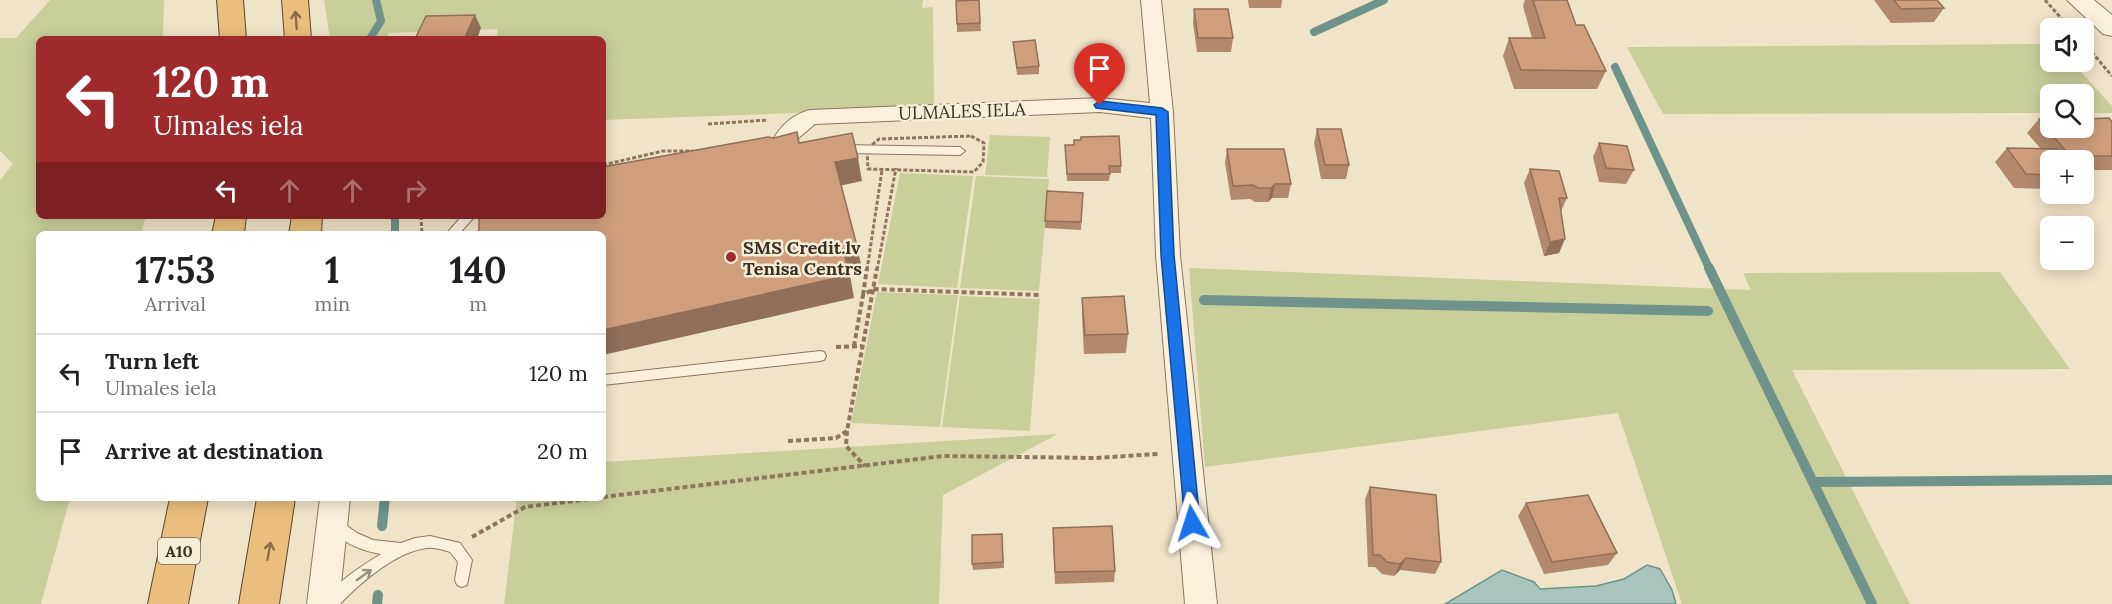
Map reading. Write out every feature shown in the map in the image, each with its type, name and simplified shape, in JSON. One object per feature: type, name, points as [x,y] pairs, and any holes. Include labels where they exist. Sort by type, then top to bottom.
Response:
[{"type":"highway","points":[[230,0],[233,36]]},
{"type":"highway","points":[[295,0],[298,36]]},
{"type":"highway","name":"A10","points":[[168,604],[188,501]]},
{"type":"highway","points":[[260,604],[276,501]]},
{"type":"street","points":[[1151,0],[1162,112],[1168,255],[1201,604]]},
{"type":"street","points":[[2079,0],[2112,28]]},
{"type":"street","name":"ULMALES IELA","points":[[810,117],[1100,105],[1162,112]]},
{"type":"street","points":[[778,152],[781,142],[794,126],[810,117]]},
{"type":"street","points":[[323,604],[335,510]]},
{"type":"lane","points":[[831,148],[960,151]]},
{"type":"lane","points":[[455,231],[467,219]]},
{"type":"lane","points":[[606,380],[820,356]]},
{"type":"lane","points":[[335,510],[351,539],[362,544],[402,550]]},
{"type":"lane","points":[[330,604],[340,592],[402,550],[428,542],[455,547],[465,560],[462,580]]},
{"type":"path","points":[[2094,55],[2112,76]]},
{"type":"path","points":[[708,124],[810,117]]},
{"type":"path","points":[[865,465],[846,446],[847,431],[900,149]]},
{"type":"path","points":[[606,164],[663,151],[696,152]]},
{"type":"path","points":[[854,346],[882,170]]},
{"type":"path","points":[[863,295],[874,289],[1041,295]]},
{"type":"path","points":[[788,441],[836,438],[847,431]]},
{"type":"path","points":[[606,497],[943,456],[1095,458],[1185,452]]},
{"type":"path","points":[[455,547],[525,507],[573,501]]},
{"type":"green space","points":[[50,0],[164,0],[163,36],[36,36],[36,219],[145,219],[142,231],[36,231],[36,501],[69,501],[41,604],[0,604],[0,180],[13,164],[0,151],[0,38],[16,38]]},
{"type":"green space","points":[[324,0],[923,0],[922,8],[933,7],[934,108],[606,120],[606,36],[497,36],[498,29],[389,33],[388,36],[330,36]]},
{"type":"green space","points":[[2040,44],[2040,72],[2081,72],[2092,84],[2040,84],[2040,113],[1663,114],[1627,47]]},
{"type":"green space","points":[[2094,86],[2112,106],[2112,113],[2094,113]]},
{"type":"green space","points":[[990,135],[1050,137],[1047,177],[985,175]]},
{"type":"green space","points":[[900,173],[973,176],[957,288],[878,284]]},
{"type":"green space","points":[[976,176],[1049,179],[1039,291],[960,288]]},
{"type":"green space","points":[[1189,268],[1751,290],[1743,273],[2000,272],[2070,369],[1792,370],[1910,604],[1682,604],[1618,413],[1205,467]]},
{"type":"green space","points":[[877,292],[958,295],[940,427],[851,423]]},
{"type":"green space","points":[[960,296],[1040,299],[1030,431],[942,427]]},
{"type":"green space","points":[[1058,434],[943,495],[939,604],[504,604],[517,501],[606,501],[606,462]]},
{"type":"water","points":[[1647,565],[1660,569],[1672,590],[1676,604],[1445,604],[1502,570],[1534,582],[1540,589],[1596,586],[1624,579]]},
{"type":"building","points":[[979,0],[980,23],[957,24],[956,1]]},
{"type":"building","points":[[1533,0],[1567,0],[1576,25],[1584,25],[1606,71],[1521,70],[1509,38],[1545,38]]},
{"type":"building","points":[[1894,0],[1937,0],[1944,8],[1901,9]]},
{"type":"building","points":[[1194,9],[1228,9],[1233,38],[1198,38]]},
{"type":"building","points":[[475,15],[465,36],[416,36],[426,16]]},
{"type":"building","points":[[1035,40],[1039,66],[1017,68],[1013,42]]},
{"type":"building","points":[[2109,118],[2112,122],[2112,156],[2094,156],[2094,150],[2065,150],[2055,138],[2094,138],[2094,119]]},
{"type":"building","points":[[1317,129],[1341,129],[1349,165],[1325,165]]},
{"type":"building","name":"SMS Credit.lv Tenisa Centrs","points":[[797,132],[799,143],[852,133],[858,158],[835,162],[857,246],[843,249],[850,275],[606,329],[606,231],[479,231],[479,219],[606,219],[606,166],[768,137],[774,138]]},
{"type":"building","points":[[1119,136],[1121,166],[1109,166],[1110,174],[1067,174],[1065,145],[1074,145],[1074,140],[1081,140],[1081,137]]},
{"type":"building","points":[[1599,143],[1627,146],[1634,170],[1606,168]]},
{"type":"building","points":[[2007,148],[2058,150],[2040,150],[2040,175],[2026,174]]},
{"type":"building","points":[[1227,149],[1284,149],[1291,184],[1275,184],[1271,188],[1258,188],[1253,185],[1233,186]]},
{"type":"building","points":[[1530,169],[1559,171],[1567,198],[1559,198],[1565,239],[1550,242]]},
{"type":"building","points":[[1047,191],[1083,193],[1081,222],[1045,221]]},
{"type":"building","points":[[1124,296],[1128,334],[1085,335],[1082,298]]},
{"type":"building","points":[[1370,487],[1436,495],[1441,562],[1406,558],[1400,564],[1387,562],[1380,555],[1373,555]]},
{"type":"building","points":[[1588,495],[1617,553],[1552,562],[1526,503]]},
{"type":"building","points":[[1112,526],[1115,571],[1055,572],[1053,528]]},
{"type":"building","points":[[1002,534],[1003,562],[972,564],[972,535]]},
{"type":"waterway","points":[[372,36],[381,21],[376,0]]},
{"type":"waterway","points":[[1314,32],[1384,0]]},
{"type":"waterway","points":[[1615,67],[1710,270]]},
{"type":"waterway","points":[[395,219],[395,231]]},
{"type":"waterway","points":[[1709,268],[1872,604]]},
{"type":"waterway","points":[[1204,300],[1708,311]]},
{"type":"waterway","points":[[1814,482],[2112,480]]},
{"type":"waterway","points":[[382,526],[385,501]]},
{"type":"waterway","points":[[377,604],[378,595]]},
{"type":"place","name":"SMS Credit.lv Tenisa Centrs","points":[[731,257]]},
{"type":"route","points":[[1100,105],[1162,112],[1168,255],[1192,523]]}]
